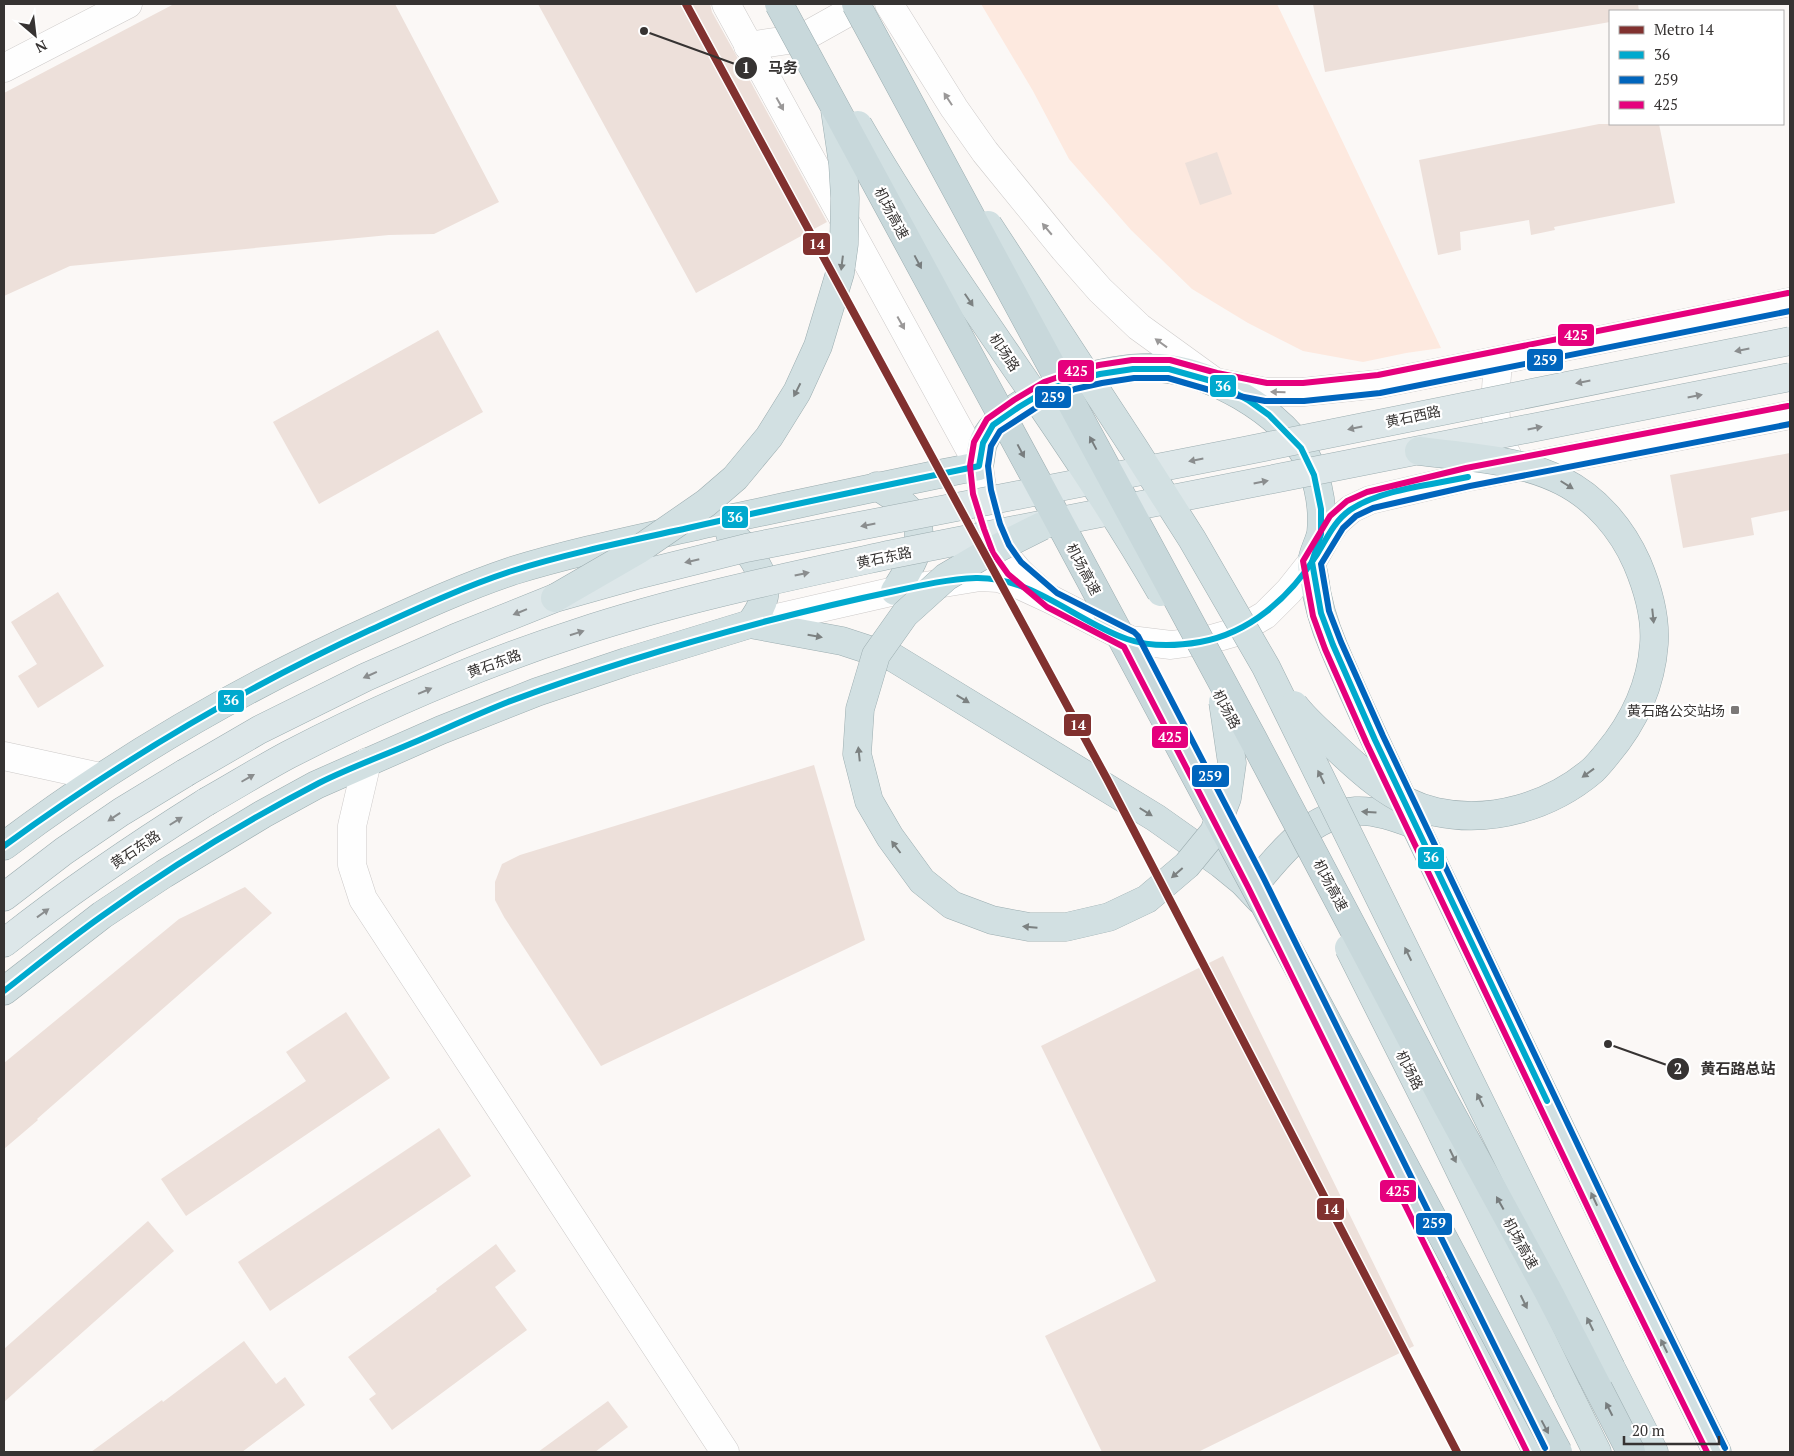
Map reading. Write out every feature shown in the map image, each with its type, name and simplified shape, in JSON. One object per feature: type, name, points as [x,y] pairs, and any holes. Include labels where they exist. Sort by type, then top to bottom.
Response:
[{"type":"highway","name":"机场高速","points":[[778,4],[1041,488],[1558,1452]]},
{"type":"highway","name":"机场路","points":[[790,4],[829,76],[925,234],[1090,479],[1154,581],[1224,702],[1432,1113],[1597,1452]]},
{"type":"highway","points":[[851,4],[964,190],[1192,539],[1266,667],[1654,1452]]},
{"type":"highway","name":"机场高速","points":[[856,4],[1253,739],[1445,1102],[1548,1291],[1631,1452]]},
{"type":"highway","points":[[555,598],[638,550],[706,503],[735,478],[769,438],[797,392],[818,346],[840,274],[844,244],[845,198],[843,164],[829,76]]},
{"type":"highway","points":[[4,846],[100,777],[252,687],[339,644],[452,594],[511,572],[574,553],[877,486],[980,466],[983,443],[993,426],[1019,406],[1047,390],[1072,381],[1100,374],[1142,369],[1169,369],[1215,382],[1269,414],[1301,448],[1314,475],[1321,509],[1321,534],[1312,562],[1321,612],[1333,645],[1375,740],[1623,1260],[1717,1452]]},
{"type":"highway","points":[[1266,667],[1298,711],[1344,756],[1372,780],[1408,803],[1436,812],[1490,815],[1516,811],[1542,801],[1570,786],[1594,769],[1621,738],[1644,697],[1651,671],[1655,643],[1653,613],[1646,585],[1630,547],[1615,525],[1582,494],[1562,482],[1535,471],[1501,461],[1419,451]]},
{"type":"highway","points":[[877,486],[909,510],[918,530],[919,543],[915,555],[895,591]]},
{"type":"highway","points":[[706,524],[727,532],[739,540],[752,556],[761,574],[765,595],[760,610],[750,624]]},
{"type":"highway","points":[[1042,526],[980,557],[946,577],[905,614],[876,655],[860,709],[857,754],[870,801],[890,838],[922,881],[952,905],[992,920],[1028,927],[1066,928],[1109,917],[1147,900],[1187,865],[1214,832],[1227,798],[1232,763],[1224,702]]},
{"type":"highway","points":[[4,991],[102,915],[164,874],[248,823],[316,785],[367,762],[537,692],[626,662],[750,624],[842,641],[894,658],[1156,818],[1221,864],[1243,882],[1270,911],[1537,1452]]},
{"type":"highway","points":[[1256,883],[1290,843],[1307,829],[1333,816],[1356,811],[1378,813],[1416,825]]},
{"type":"main road","points":[[4,68],[128,4]]},
{"type":"main road","points":[[726,4],[980,466],[982,492],[992,528],[1001,549],[1014,568],[1052,600]]},
{"type":"main road","points":[[748,46],[802,38],[845,14],[851,4]]},
{"type":"main road","points":[[889,4],[954,108],[985,152],[1064,249],[1100,290],[1139,327],[1215,382],[1266,392],[1303,392],[1379,384],[1790,302]]},
{"type":"main road","name":"黄石西路","points":[[555,598],[688,561],[746,548],[1790,341]]},
{"type":"main road","points":[[1498,361],[1495,412],[1497,427],[1501,444],[1516,469]]},
{"type":"main road","points":[[1042,526],[1790,377]]},
{"type":"main road","points":[[750,624],[895,591],[980,577],[998,578],[1015,583],[1130,640],[1171,645],[1208,640],[1236,632],[1265,615],[1290,591],[1312,562],[1336,522],[1351,509],[1370,500],[1392,494],[1790,415]]},
{"type":"main road","name":"黄石东路","points":[[4,943],[80,886],[206,802],[287,756],[382,710],[472,670],[578,632],[684,602],[893,554],[1042,526]]},
{"type":"main road","points":[[4,897],[64,851],[121,812],[185,772],[259,730],[366,677],[455,638],[555,598]]},
{"type":"main road","points":[[1130,640],[1270,911]]},
{"type":"main road","points":[[4,756],[100,777]]},
{"type":"main road","points":[[367,762],[352,826],[352,865],[363,899],[725,1452]]},
{"type":"shaded area","points":[[981,4],[1277,4],[1441,348],[1363,362],[1303,351],[1248,323],[1192,289],[1131,230],[1069,159],[1033,91]]},
{"type":"building","points":[[174,4],[395,4],[499,202],[434,234],[389,235],[70,266],[4,296],[4,93]]},
{"type":"building","points":[[538,4],[710,4],[712,12],[827,222],[696,293]]},
{"type":"building","points":[[1313,4],[1638,4],[1639,10],[1609,10],[1609,22],[1325,72]]},
{"type":"building","points":[[1599,124],[1659,125],[1675,203],[1554,227],[1555,230],[1531,235],[1529,220],[1460,232],[1461,250],[1438,255],[1419,160]]},
{"type":"building","points":[[1217,152],[1232,194],[1200,205],[1185,163]]},
{"type":"building","points":[[438,330],[483,412],[319,504],[273,422]]},
{"type":"building","points":[[1790,453],[1790,510],[1751,518],[1754,535],[1683,548],[1670,475]]},
{"type":"building","points":[[58,592],[104,666],[38,708],[18,676],[37,664],[11,622]]},
{"type":"building","points":[[814,765],[865,940],[601,1066],[504,917],[495,900],[495,882],[502,864],[520,855]]},
{"type":"building","points":[[245,887],[272,913],[4,1149],[4,1063],[179,919]]},
{"type":"building","points":[[1223,956],[1414,1346],[1198,1452],[1102,1452],[1045,1336],[1156,1281],[1041,1046]]},
{"type":"building","points":[[346,1012],[390,1078],[186,1216],[161,1179],[306,1081],[286,1052]]},
{"type":"building","points":[[439,1128],[471,1176],[270,1311],[238,1262]]},
{"type":"building","points":[[148,1221],[174,1251],[4,1402],[4,1349]]},
{"type":"building","points":[[496,1244],[516,1271],[495,1287],[527,1330],[392,1430],[369,1399],[376,1394],[348,1357],[437,1291],[436,1289]]},
{"type":"building","points":[[244,1341],[276,1384],[285,1377],[305,1405],[242,1452],[91,1452],[162,1400],[163,1402]]},
{"type":"building","points":[[608,1401],[628,1427],[595,1452],[538,1452]]},
{"type":"metro line","name":"14","points":[[686,4],[1107,779],[1457,1452]]},
{"type":"transit line","name":"425","points":[[1527,1452],[1248,887],[1124,647],[1047,607],[1008,574],[993,553],[973,494],[970,466],[974,442],[987,419],[1014,400],[1044,382],[1099,365],[1132,360],[1170,360],[1217,373],[1267,383],[1303,383],[1378,375],[1788,293]]},
{"type":"transit line","name":"259","points":[[1545,1448],[1264,879],[1138,636],[1134,632],[1057,593],[1021,562],[1009,545],[1000,524],[991,490],[988,466],[991,446],[1000,431],[1051,398],[1075,389],[1102,383],[1134,378],[1168,378],[1213,391],[1265,401],[1304,401],[1380,393],[1790,311]]},
{"type":"transit line","name":"36","points":[[4,846],[91,785],[227,703],[322,653],[458,591],[512,571],[577,553],[979,466],[983,443],[993,425],[1047,390],[1100,374],[1133,369],[1169,369],[1215,382],[1248,400],[1269,415],[1301,448],[1314,475],[1321,509],[1321,534],[1312,562],[1321,613],[1333,645],[1375,740],[1547,1101]]},
{"type":"transit line","name":"425","points":[[1707,1452],[1619,1273],[1367,744],[1325,649],[1313,616],[1303,561],[1330,516],[1347,501],[1367,492],[1466,468],[1788,406]]},
{"type":"transit line","name":"259","points":[[1725,1448],[1635,1265],[1383,736],[1329,611],[1321,564],[1343,528],[1356,516],[1373,508],[1470,486],[1790,424]]},
{"type":"transit line","name":"36","points":[[4,991],[77,934],[128,898],[181,862],[263,813],[342,772],[540,690],[637,658],[767,621],[915,587],[976,578],[997,580],[1036,592],[1090,622],[1136,642],[1164,645],[1200,642],[1235,631],[1252,622],[1281,599],[1294,586],[1316,556],[1335,525],[1350,510],[1362,503],[1391,492],[1468,477]]},
{"type":"place","name":"马务","points":[[644,31]]},
{"type":"place","name":"黄石路公交站场","points":[[1735,710]]},
{"type":"place","name":"黄石路总站","points":[[1608,1044]]}]
